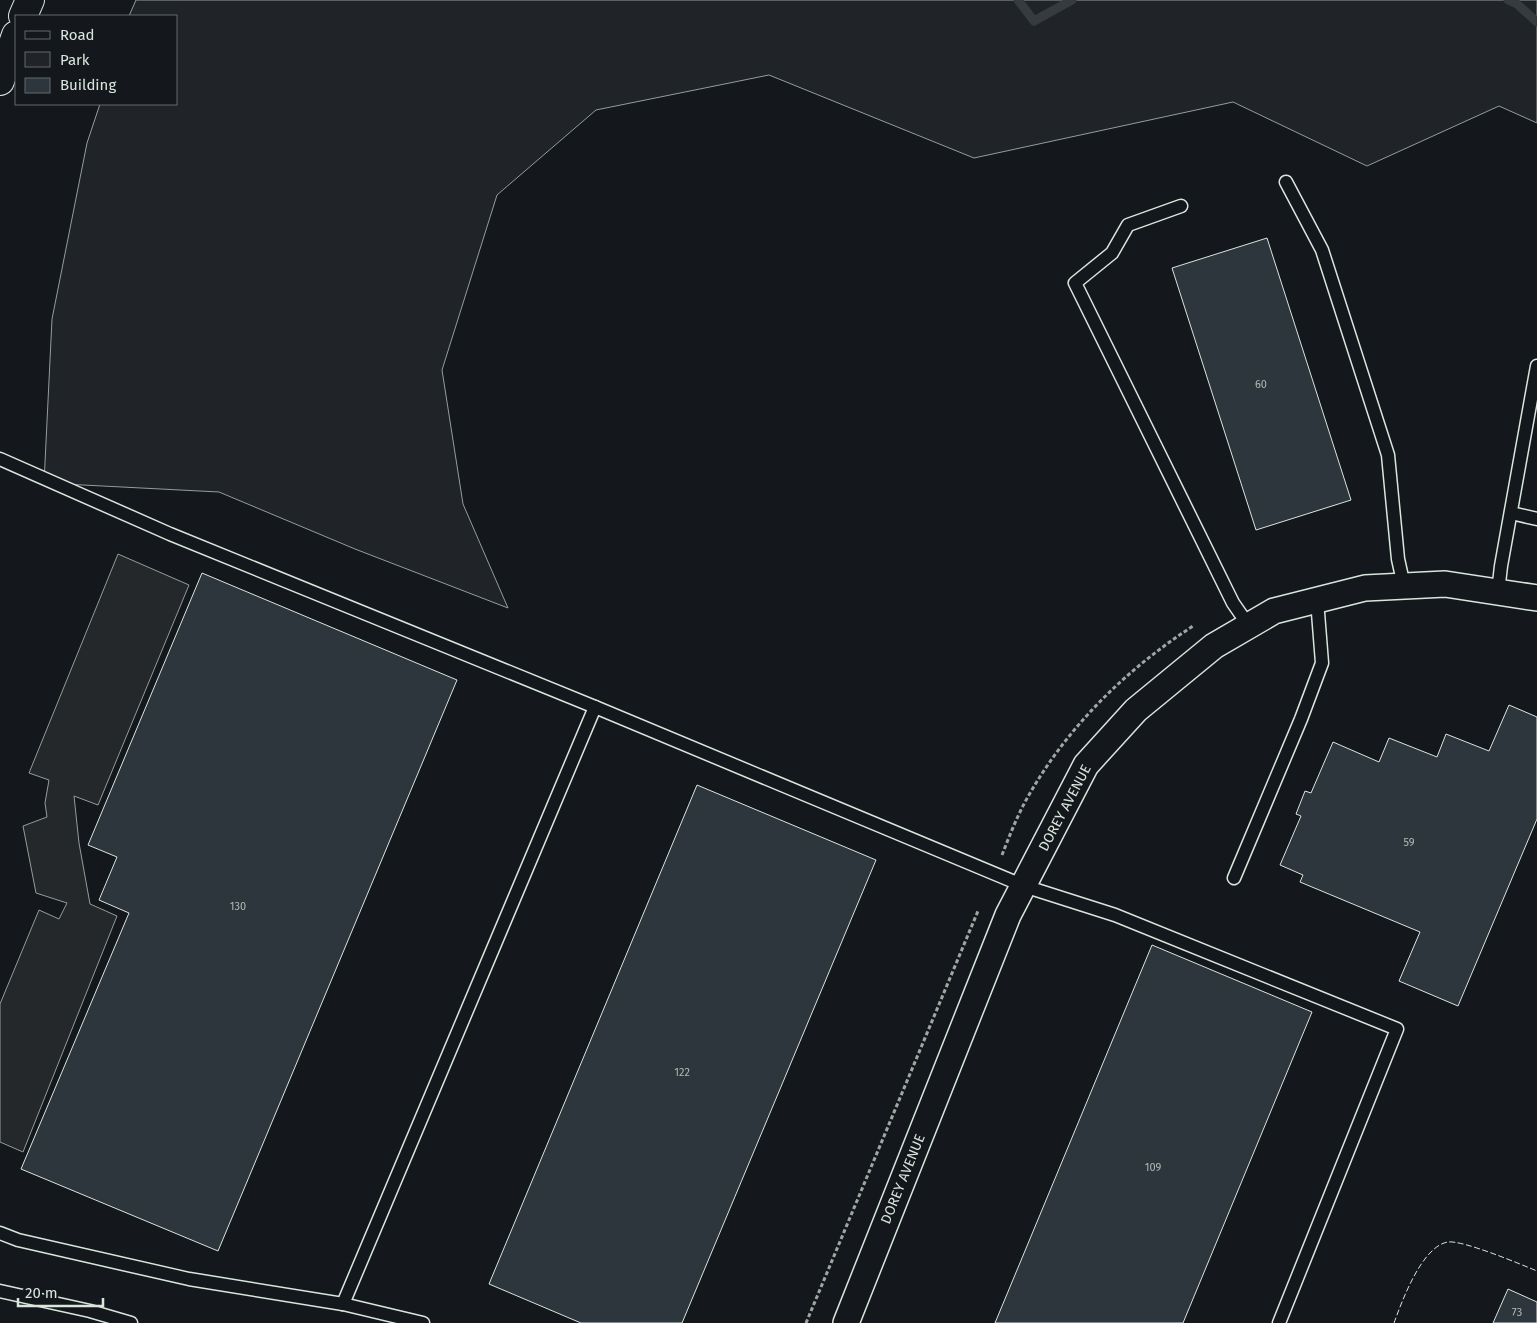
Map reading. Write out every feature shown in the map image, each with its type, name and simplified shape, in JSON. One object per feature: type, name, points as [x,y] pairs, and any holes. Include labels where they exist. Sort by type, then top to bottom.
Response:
[{"type":"main road","points":[[23,15],[30,0]]},
{"type":"main road","points":[[0,81],[15,38]]},
{"type":"street","name":"DOREY AVENUE","points":[[846,1323],[1008,915],[1086,765],[1136,710],[1214,646],[1274,612],[1365,588],[1445,584],[1537,598]]},
{"type":"lane","points":[[1286,182],[1322,250],[1388,455],[1398,559],[1404,586]]},
{"type":"lane","points":[[1181,206],[1128,225],[1112,253],[1075,283],[1233,603],[1249,626]]},
{"type":"lane","points":[[1498,592],[1537,366]]},
{"type":"lane","points":[[0,459],[170,534],[994,874],[1024,886],[1115,915],[1397,1030],[1279,1323]]},
{"type":"lane","points":[[1511,513],[1537,518]]},
{"type":"lane","points":[[1234,878],[1301,719],[1322,663],[1317,600]]},
{"type":"lane","points":[[343,1304],[595,708]]},
{"type":"lane","points":[[0,1233],[18,1240],[189,1279],[343,1304],[422,1323]]},
{"type":"lane","points":[[0,1291],[90,1311],[131,1323]]},
{"type":"path","points":[[806,1323],[994,874],[1024,804],[1035,785],[1073,730],[1096,704],[1140,664],[1175,637],[1214,612],[1233,603]]},
{"type":"green space","points":[[136,0],[1537,0],[1537,123],[1499,106],[1367,166],[1233,102],[974,158],[769,75],[596,110],[497,195],[442,370],[463,504],[508,608],[355,549],[219,492],[44,483],[52,319],[87,143],[100,105],[178,105],[178,15],[129,15]]},
{"type":"shaded area","points":[[118,554],[189,585],[98,805],[74,796],[79,843],[90,904],[117,916],[23,1152],[0,1142],[0,1004],[39,910],[59,919],[67,903],[36,893],[23,826],[47,817],[45,803],[49,780],[29,773]]},
{"type":"building","points":[[1267,238],[1351,500],[1256,530],[1172,268]]},
{"type":"building","points":[[202,573],[457,680],[218,1251],[21,1169],[129,913],[99,900],[117,857],[88,845]]},
{"type":"building","points":[[1509,705],[1537,717],[1537,819],[1458,1006],[1399,981],[1420,932],[1300,882],[1303,875],[1280,865],[1301,816],[1296,814],[1305,791],[1311,793],[1333,742],[1379,762],[1389,738],[1437,757],[1446,734],[1489,751]]},
{"type":"building","points":[[697,785],[876,860],[682,1323],[581,1323],[489,1284]]},
{"type":"building","points":[[1152,945],[1312,1012],[1183,1323],[995,1323]]},
{"type":"building","points":[[1508,1289],[1537,1302],[1537,1323],[1493,1323]]},
{"type":"waterway","points":[[1018,0],[1034,21],[1072,0]]},
{"type":"waterway","points":[[1508,0],[1517,4],[1537,22]]},
{"type":"fence","points":[[1394,1323],[1414,1276],[1430,1253],[1448,1242],[1478,1248],[1537,1271]]}]
